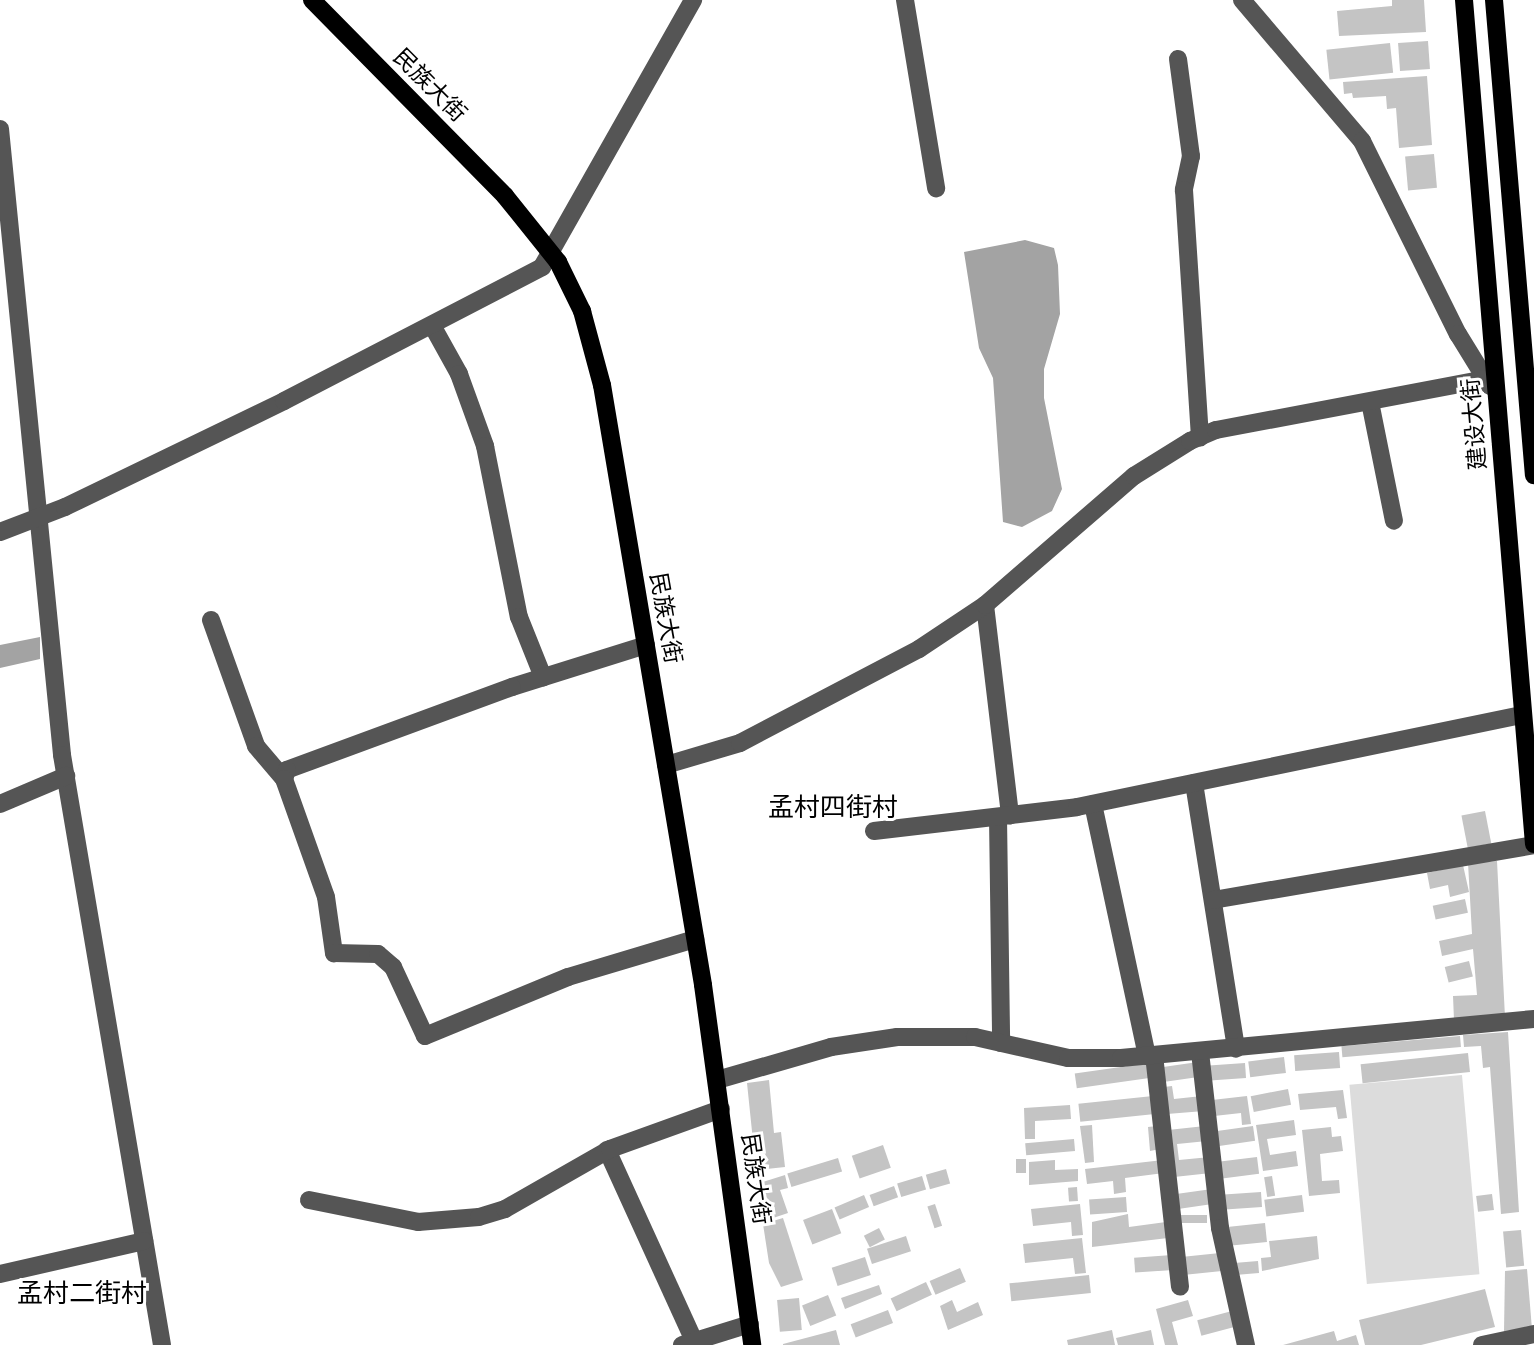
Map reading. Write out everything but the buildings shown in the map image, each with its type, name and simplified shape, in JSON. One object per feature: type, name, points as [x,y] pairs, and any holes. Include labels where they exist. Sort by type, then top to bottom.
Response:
[{"type":"main road","name":"民族大街","points":[[312,0],[505,196],[551,254],[582,311],[596,359],[695,939],[721,1108],[752,1345]]},
{"type":"main road","name":"建设大街","points":[[1464,0],[1534,844]]},
{"type":"main road","points":[[1494,0],[1529,349],[1534,475]]},
{"type":"street","points":[[0,531],[37,517],[433,327],[542,267],[693,0]]},
{"type":"street","points":[[905,0],[936,188]]},
{"type":"street","points":[[1242,0],[1362,141],[1485,379],[1497,397]]},
{"type":"street","points":[[1178,59],[1191,156],[1184,190],[1200,437]]},
{"type":"street","points":[[0,129],[37,517],[66,776],[162,1345]]},
{"type":"street","points":[[433,327],[458,374],[485,446],[519,617],[543,677]]},
{"type":"street","points":[[666,765],[740,743],[919,649],[985,605],[1134,476],[1200,437],[1485,379]]},
{"type":"street","points":[[1370,402],[1394,520]]},
{"type":"street","points":[[985,605],[1004,816],[1001,1043]]},
{"type":"street","points":[[211,620],[257,746],[284,779],[326,897],[334,953],[378,954],[393,967],[425,1036],[568,977],[695,939]]},
{"type":"street","points":[[284,779],[287,770],[543,677],[646,645]]},
{"type":"street","points":[[874,831],[1093,804],[1523,715]]},
{"type":"street","points":[[0,804],[66,776]]},
{"type":"street","points":[[1194,783],[1236,1049]]},
{"type":"street","points":[[1093,804],[1151,1056],[1180,1287]]},
{"type":"street","points":[[1213,900],[1534,844]]},
{"type":"street","points":[[716,1080],[865,1041],[938,1036],[1001,1043],[1068,1058],[1151,1056],[1534,1019]]},
{"type":"street","points":[[1200,1052],[1222,1237],[1246,1345]]},
{"type":"street","points":[[309,1200],[388,1219],[451,1222],[505,1209],[607,1150],[721,1108]]},
{"type":"street","points":[[607,1150],[688,1343],[750,1324]]},
{"type":"street","points":[[0,1274],[144,1241]]},
{"type":"street","points":[[1482,1345],[1534,1335]]},
{"type":"shaded area","points":[[1025,240],[1054,248],[1058,265],[1060,314],[1044,369],[1044,398],[1062,489],[1052,511],[1022,527],[1003,522],[993,378],[979,348],[964,252]]},
{"type":"shaded area","points":[[40,637],[40,659],[0,668],[0,645]]},
{"type":"shaded area","points":[[1462,1075],[1479,1274],[1367,1284],[1349,1085]]},
{"type":"district","name":"孟村四街村","points":[[833,808]]},
{"type":"district","name":"孟村二街村","points":[[82,1294]]}]
